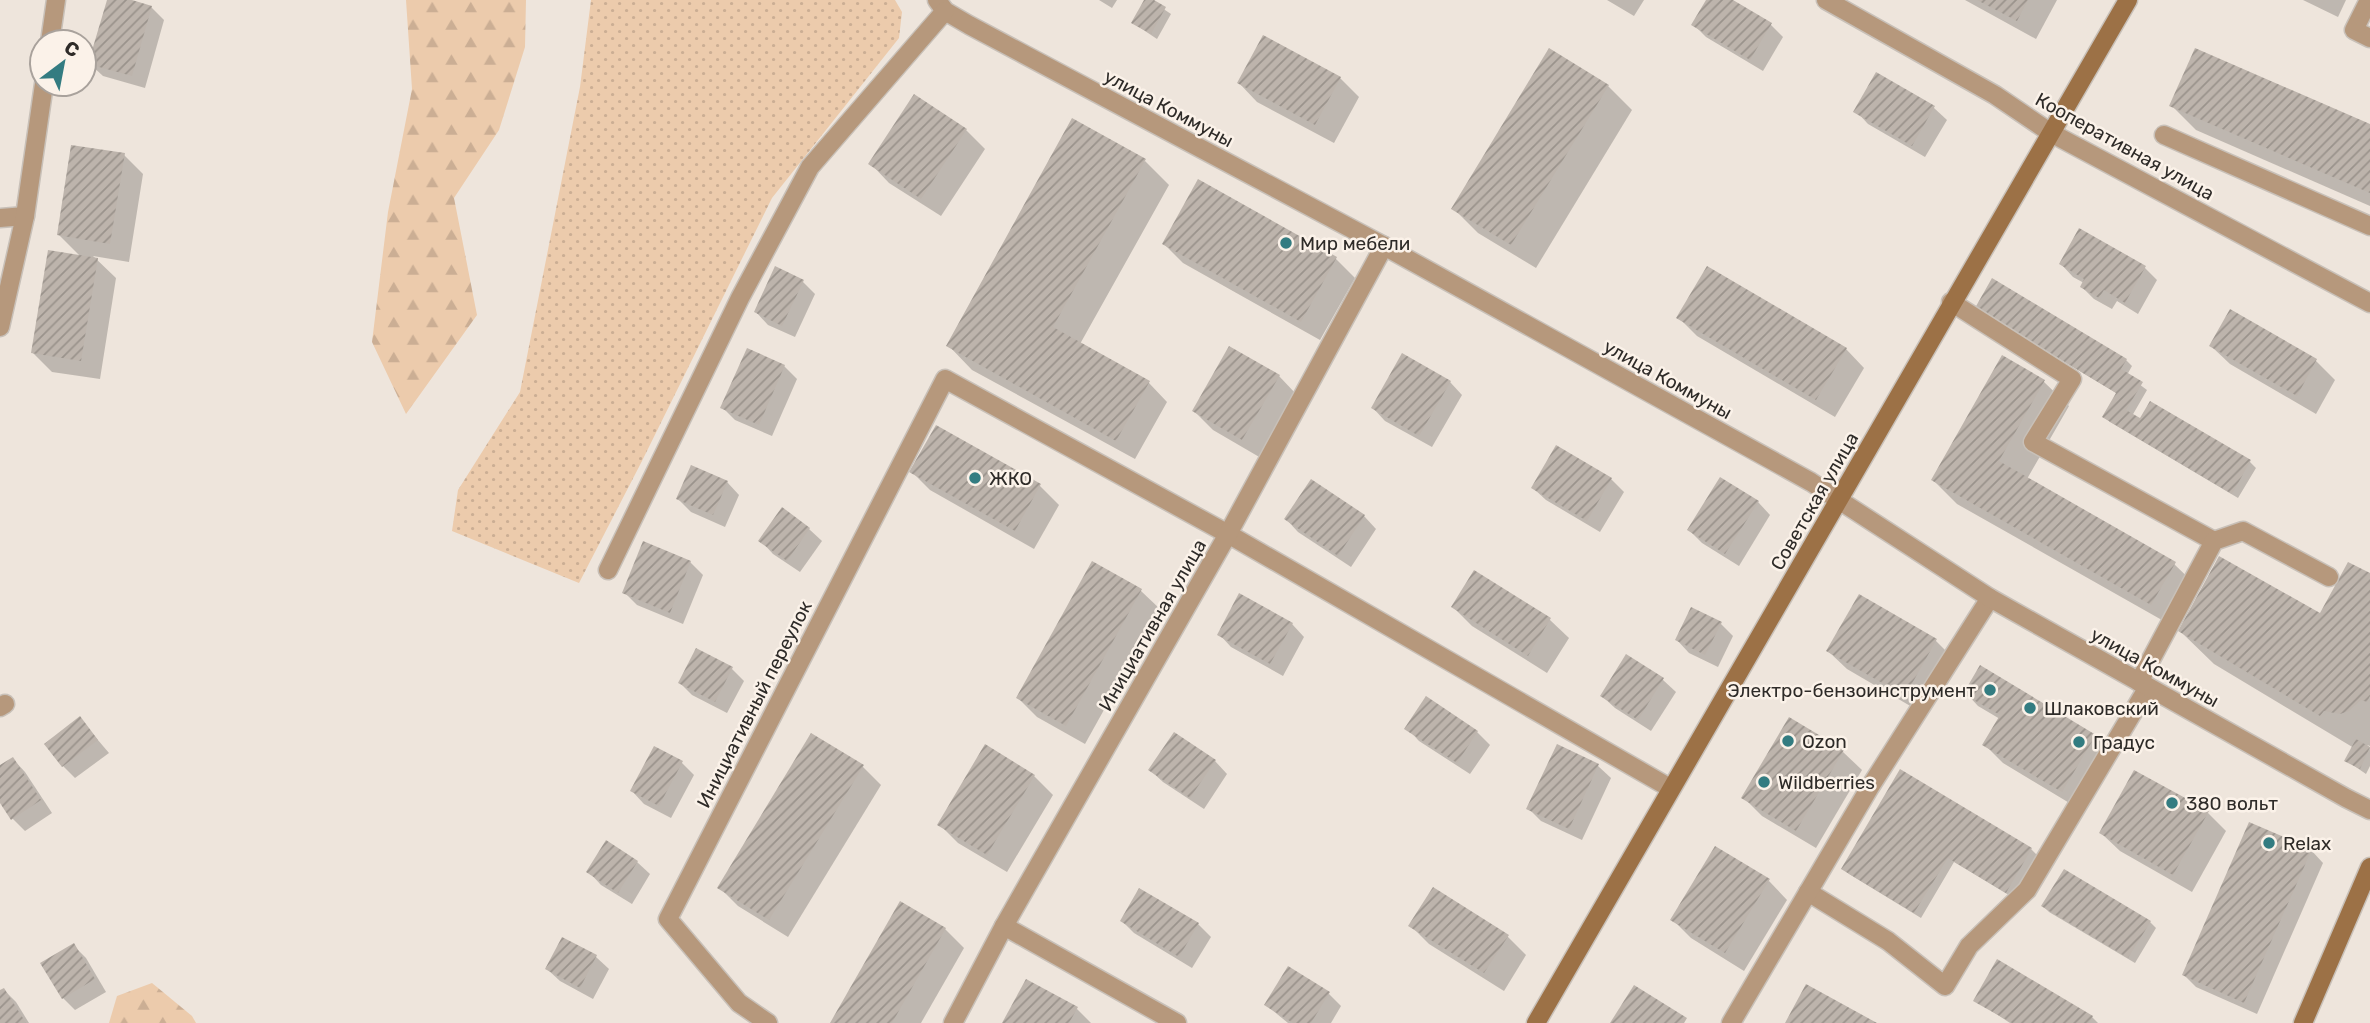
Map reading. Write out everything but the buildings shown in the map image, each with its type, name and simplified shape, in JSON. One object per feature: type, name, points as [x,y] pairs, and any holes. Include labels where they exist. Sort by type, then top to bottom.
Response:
[{"type":"street","points":[[52,28],[56,0]]},
{"type":"street","name":"Кооперативная улица","points":[[1826,0],[1995,95],[2051,133],[2370,303]]},
{"type":"street","name":"Советская улица","points":[[1536,1023],[2128,0]]},
{"type":"street","points":[[2369,0],[2354,30],[2370,38]]},
{"type":"street","points":[[608,570],[740,298],[810,167],[941,6]]},
{"type":"street","name":"улица Коммуны","points":[[941,6],[1384,246],[1840,499],[1884,531],[1990,598],[2370,810]]},
{"type":"street","points":[[0,327],[25,216],[42,98]]},
{"type":"street","points":[[2164,135],[2370,226]]},
{"type":"street","points":[[0,218],[25,216]]},
{"type":"street","name":"Инициативная улица","points":[[953,1023],[1004,926],[1228,534],[1384,246]]},
{"type":"street","points":[[1951,302],[2072,379],[2033,442],[2214,541]]},
{"type":"street","name":"Инициативный переулок","points":[[768,1023],[739,1003],[668,919],[945,379],[1228,534]]},
{"type":"street","points":[[1808,892],[1888,941],[1945,986],[1969,946],[2027,890],[2144,685],[2214,541],[2244,531],[2329,577]]},
{"type":"street","points":[[1228,534],[1670,788]]},
{"type":"street","points":[[1731,1023],[1877,775],[1990,598]]},
{"type":"street","points":[[2303,1023],[2370,867]]},
{"type":"street","points":[[1004,926],[1177,1023]]},
{"type":"green space","points":[[406,0],[526,0],[525,47],[499,130],[454,198],[477,315],[406,414],[372,342],[388,212],[412,89]]},
{"type":"green space","points":[[591,0],[895,0],[902,12],[899,38],[772,198],[579,583],[452,531],[458,490],[520,392],[580,87]]},
{"type":"green space","points":[[152,983],[192,1016],[196,1023],[109,1023],[117,996]]},
{"type":"place","name":"Мир мебели","points":[[1286,243]]},
{"type":"place","name":"ЖКО","points":[[975,478]]},
{"type":"place","name":"Электро-бензоинструмент","points":[[1990,690]]},
{"type":"place","name":"Шлаковский","points":[[2030,708]]},
{"type":"place","name":"Ozon","points":[[1788,741]]},
{"type":"place","name":"Градус","points":[[2079,742]]},
{"type":"place","name":"Wildberries","points":[[1764,782]]},
{"type":"place","name":"380 вольт","points":[[2172,803]]},
{"type":"place","name":"Relax","points":[[2269,843]]}]
